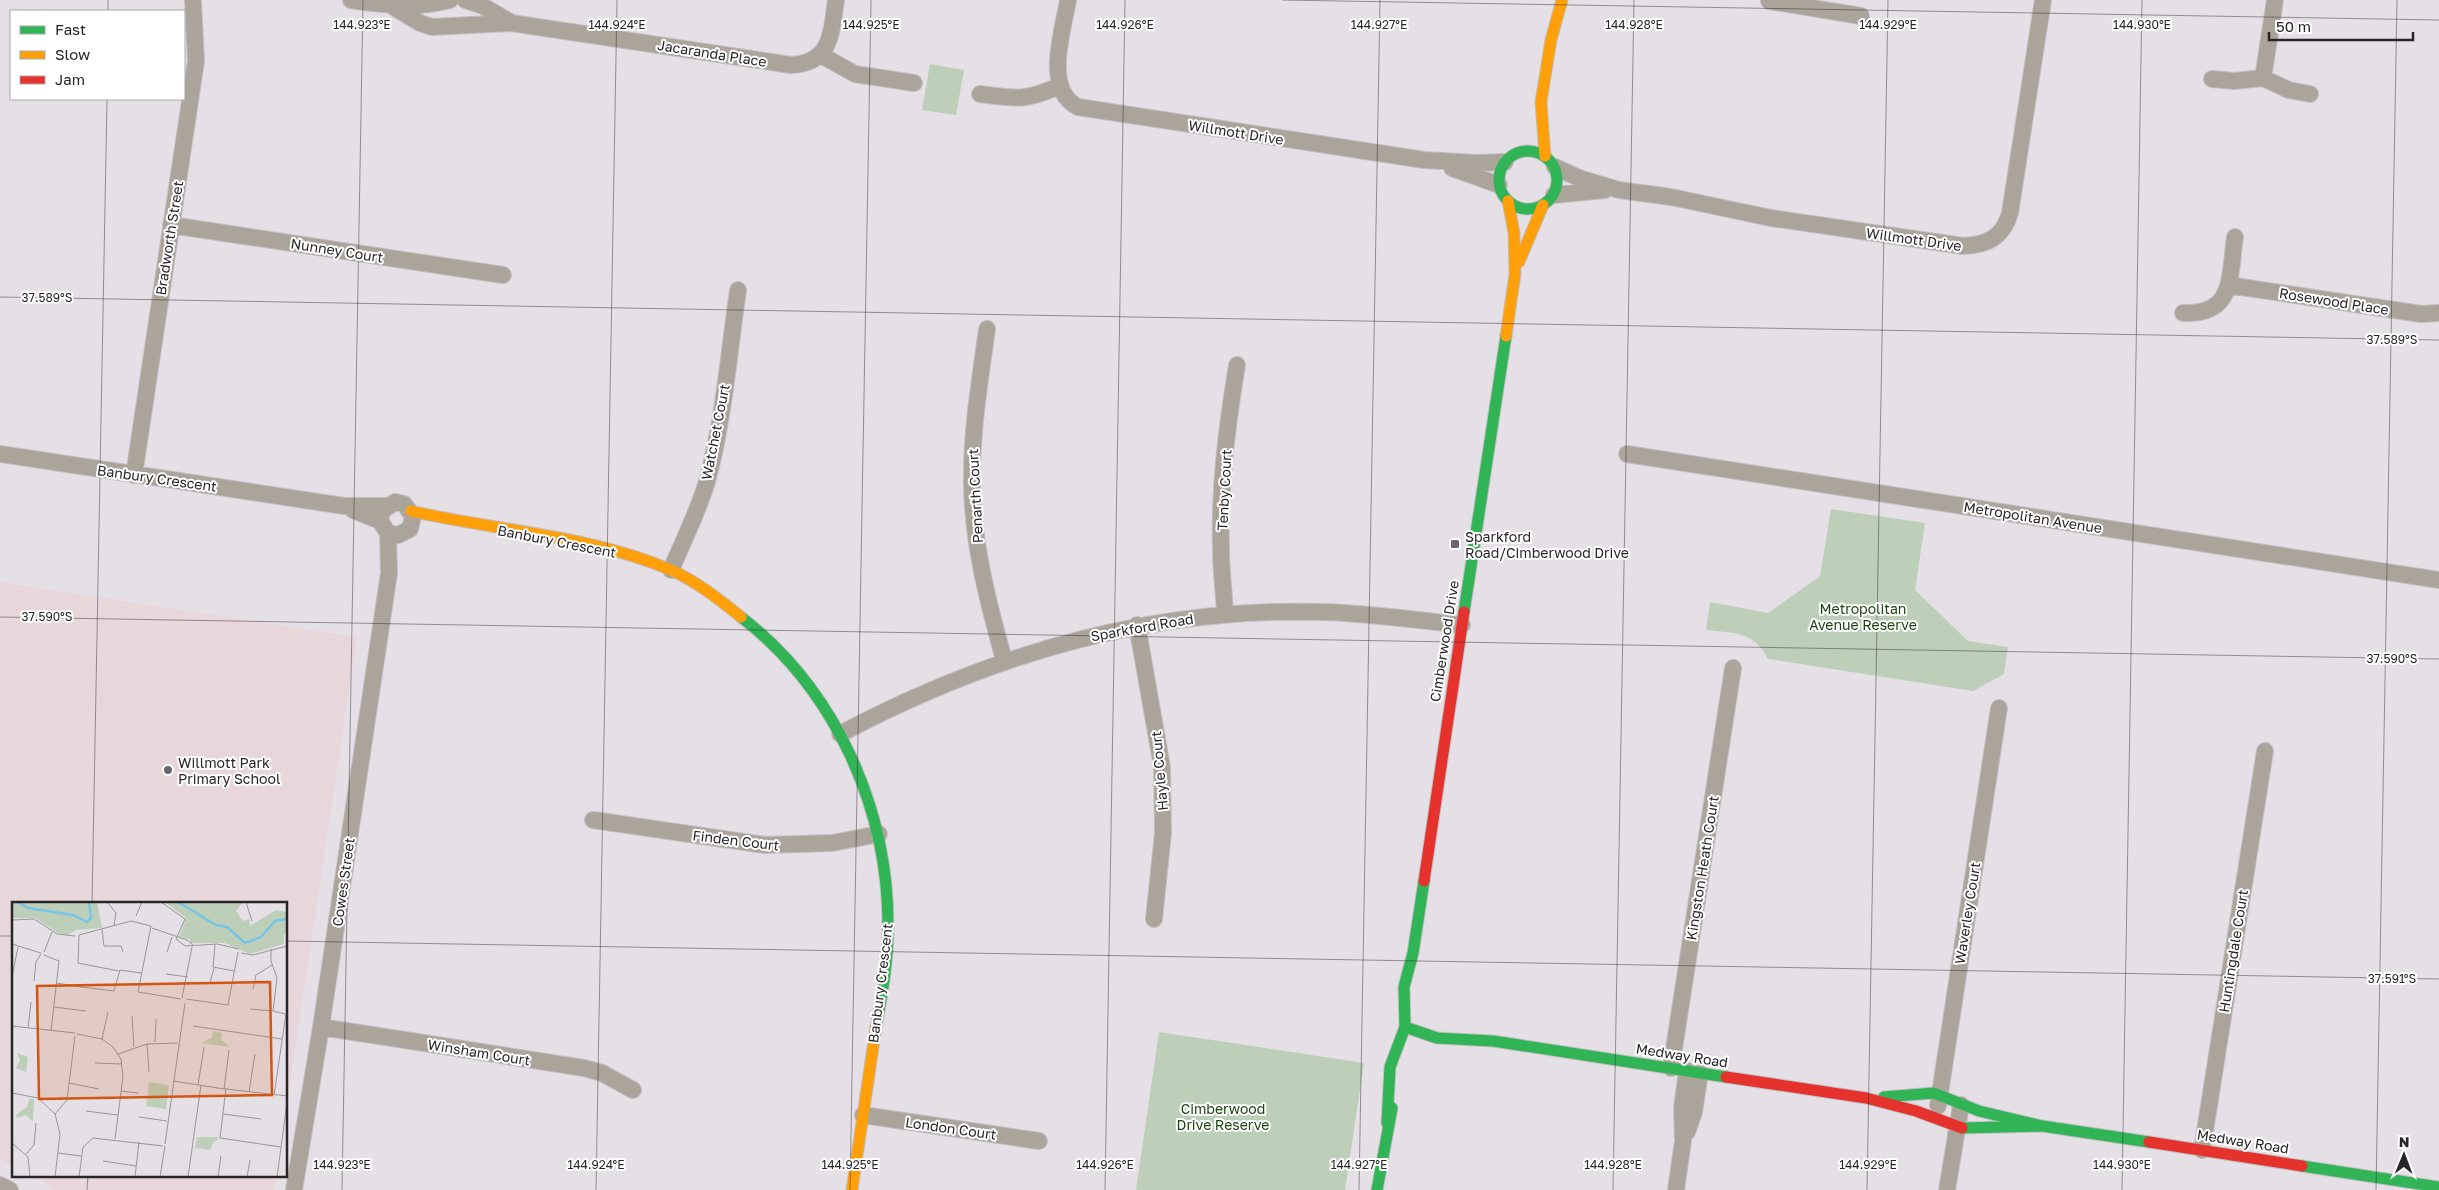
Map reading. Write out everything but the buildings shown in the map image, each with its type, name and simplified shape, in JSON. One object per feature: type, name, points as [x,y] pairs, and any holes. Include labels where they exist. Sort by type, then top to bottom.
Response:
[{"type":"street","name":"Bradworth Street","points":[[134,475],[196,61],[193,0]]},
{"type":"street","name":"Jacaranda Place","points":[[352,0],[392,6],[422,6],[450,0]]},
{"type":"street","name":"Jacaranda Place","points":[[465,0],[483,6],[511,23]]},
{"type":"street","points":[[836,0],[831,32],[821,55],[855,74],[914,83]]},
{"type":"street","points":[[980,94],[1017,99],[1030,98],[1059,86],[1058,69],[1068,0]]},
{"type":"street","points":[[1519,152],[1541,102],[1551,40],[1562,0]]},
{"type":"street","name":"Willmott Drive","points":[[1550,161],[1579,178],[1619,190],[1671,197],[1771,218],[1963,246],[1987,243],[1995,239],[2002,232],[2010,213],[2043,0]]},
{"type":"street","points":[[2263,78],[2275,0]]},
{"type":"street","points":[[1769,2],[1811,4],[1861,16]]},
{"type":"street","name":"Jacaranda Place","points":[[392,6],[420,23],[432,27],[511,23],[791,65],[803,64],[821,55]]},
{"type":"street","points":[[2212,79],[2234,82],[2263,78],[2289,90],[2310,94]]},
{"type":"street","name":"Willmott Drive","points":[[1059,86],[1070,103],[1092,110],[1424,160],[1477,163],[1505,162]]},
{"type":"street","points":[[1541,102],[1550,161],[1557,186],[1548,200],[1525,209],[1508,201],[1499,185],[1499,177],[1505,162],[1519,152],[1528,150],[1550,161]]},
{"type":"street","name":"Willmott Drive","points":[[1424,160],[1478,176],[1499,185]]},
{"type":"street","name":"Willmott Drive","points":[[1548,200],[1619,190]]},
{"type":"street","name":"Cimberwood Drive","points":[[1388,1123],[1390,1067],[1405,1027],[1404,987],[1412,953],[1515,274],[1527,238],[1548,200]]},
{"type":"street","name":"Cimberwood Drive","points":[[1508,201],[1514,233],[1515,274]]},
{"type":"street","name":"Nunney Court","points":[[172,225],[503,275]]},
{"type":"street","points":[[2183,313],[2205,312],[2213,309],[2226,294],[2235,237]]},
{"type":"street","name":"Rosewood Place","points":[[2228,285],[2421,314],[2439,313]]},
{"type":"street","name":"Watchet Court","points":[[671,570],[695,516],[707,478],[719,424],[738,290]]},
{"type":"street","name":"Penarth Court","points":[[987,329],[975,418],[972,484],[979,557],[986,593],[1004,660]]},
{"type":"street","name":"Tenby Court","points":[[1226,614],[1221,549],[1222,491],[1230,406],[1237,365]]},
{"type":"street","name":"Banbury Crescent","points":[[0,454],[344,506],[397,522],[455,522],[585,543],[671,570],[720,600],[760,631],[805,679],[840,734],[865,786],[879,834],[887,899],[888,930],[885,967],[852,1190]]},
{"type":"street","name":"Metropolitan Avenue","points":[[1627,454],[2439,580]]},
{"type":"street","name":"Cowes Street","points":[[294,1190],[321,1028],[397,522]]},
{"type":"street","name":"Sparkford Road","points":[[840,734],[897,703],[1004,660],[1137,625],[1226,614],[1322,612],[1372,614],[1462,625]]},
{"type":"street","name":"Hayle Court","points":[[1137,625],[1162,767],[1163,832],[1154,919]]},
{"type":"street","name":"Kingston Heath Court","points":[[1676,1190],[1683,1141],[1682,1108],[1686,1071],[1733,668]]},
{"type":"street","name":"Waverley Court","points":[[1936,1118],[1999,708]]},
{"type":"street","name":"Huntingdale Court","points":[[2202,1150],[2264,752]]},
{"type":"street","name":"Finden Court","points":[[593,820],[765,845],[832,843],[879,834]]},
{"type":"street","name":"Cimberwood Drive","points":[[1412,953],[1416,991]]},
{"type":"street","name":"Medway Road","points":[[1405,1027],[1440,1039],[1493,1041],[1866,1098],[1936,1118],[1957,1128],[1971,1130],[2000,1126],[2042,1126]]},
{"type":"street","name":"Winsham Court","points":[[321,1028],[584,1068],[602,1073],[633,1090]]},
{"type":"street","name":"Cimberwood Drive","points":[[1377,1190],[1388,1123],[1401,1076]]},
{"type":"street","name":"Medway Road","points":[[1866,1098],[1924,1093],[1939,1095],[1961,1105],[2042,1126],[2439,1187]]},
{"type":"street","points":[[1947,1190],[1961,1105]]},
{"type":"street","name":"London Court","points":[[862,1115],[1039,1141]]},
{"type":"street","points":[[0,1185],[10,1190]]},
{"type":"shaded area","name":"Willmott Park Primary School","points":[[0,582],[357,637],[288,1097],[288,902],[12,902],[12,1165],[0,1159]]},
{"type":"shaded area","points":[[36,1178],[276,1178],[273,1190],[55,1190]]},
{"type":"green space","points":[[930,64],[964,70],[956,115],[922,110]]},
{"type":"green space","name":"Metropolitan Avenue Reserve","points":[[1831,509],[1925,523],[1915,590],[1968,641],[2008,647],[2004,674],[1973,691],[1768,659],[1750,638],[1734,633],[1706,630],[1710,602],[1768,613],[1820,576]]},
{"type":"green space","name":"Cimberwood Drive Reserve","points":[[1159,1032],[1364,1063],[1345,1190],[1136,1190]]},
{"type":"traffic: fast","points":[[1522,151],[1534,151],[1549,159],[1557,174],[1557,180],[1557,186],[1549,201],[1534,209],[1522,209],[1507,201],[1499,186],[1499,174],[1507,159],[1522,151]]},
{"type":"traffic: fast","points":[[1464,612],[1506,336]]},
{"type":"traffic: fast","points":[[741,617],[775,646],[804,680],[830,716],[850,756],[867,797],[879,840],[886,884],[888,929],[886,966],[876,1027]]},
{"type":"traffic: fast","points":[[1387,1123],[1390,1067],[1405,1027],[1404,987],[1413,953],[1424,881]]},
{"type":"traffic: fast","points":[[1405,1027],[1437,1038],[1493,1041],[1726,1077]]},
{"type":"traffic: fast","points":[[1884,1097],[1934,1093],[1979,1111],[2042,1126],[2149,1142]]},
{"type":"traffic: fast","points":[[1377,1190],[1392,1108]]},
{"type":"traffic: fast","points":[[1962,1128],[2042,1126]]},
{"type":"traffic: fast","points":[[2302,1166],[2439,1187]]},
{"type":"traffic: slow","points":[[1545,156],[1541,102],[1551,40],[1562,0]]},
{"type":"traffic: slow","points":[[1506,336],[1515,274],[1514,233],[1508,201]]},
{"type":"traffic: slow","points":[[1519,262],[1543,205]]},
{"type":"traffic: slow","points":[[411,511],[576,541],[640,558],[671,570],[699,585],[741,617]]},
{"type":"traffic: slow","points":[[852,1190],[876,1027]]},
{"type":"traffic: jam","points":[[1424,881],[1464,612]]},
{"type":"traffic: jam","points":[[1726,1077],[1866,1098],[1916,1111],[1962,1128]]},
{"type":"traffic: jam","points":[[2149,1142],[2302,1166]]},
{"type":"place","name":"Sparkford Road/Cimberwood Drive","points":[[1455,544]]},
{"type":"place","name":"Willmott Park Primary School","points":[[168,770]]}]
